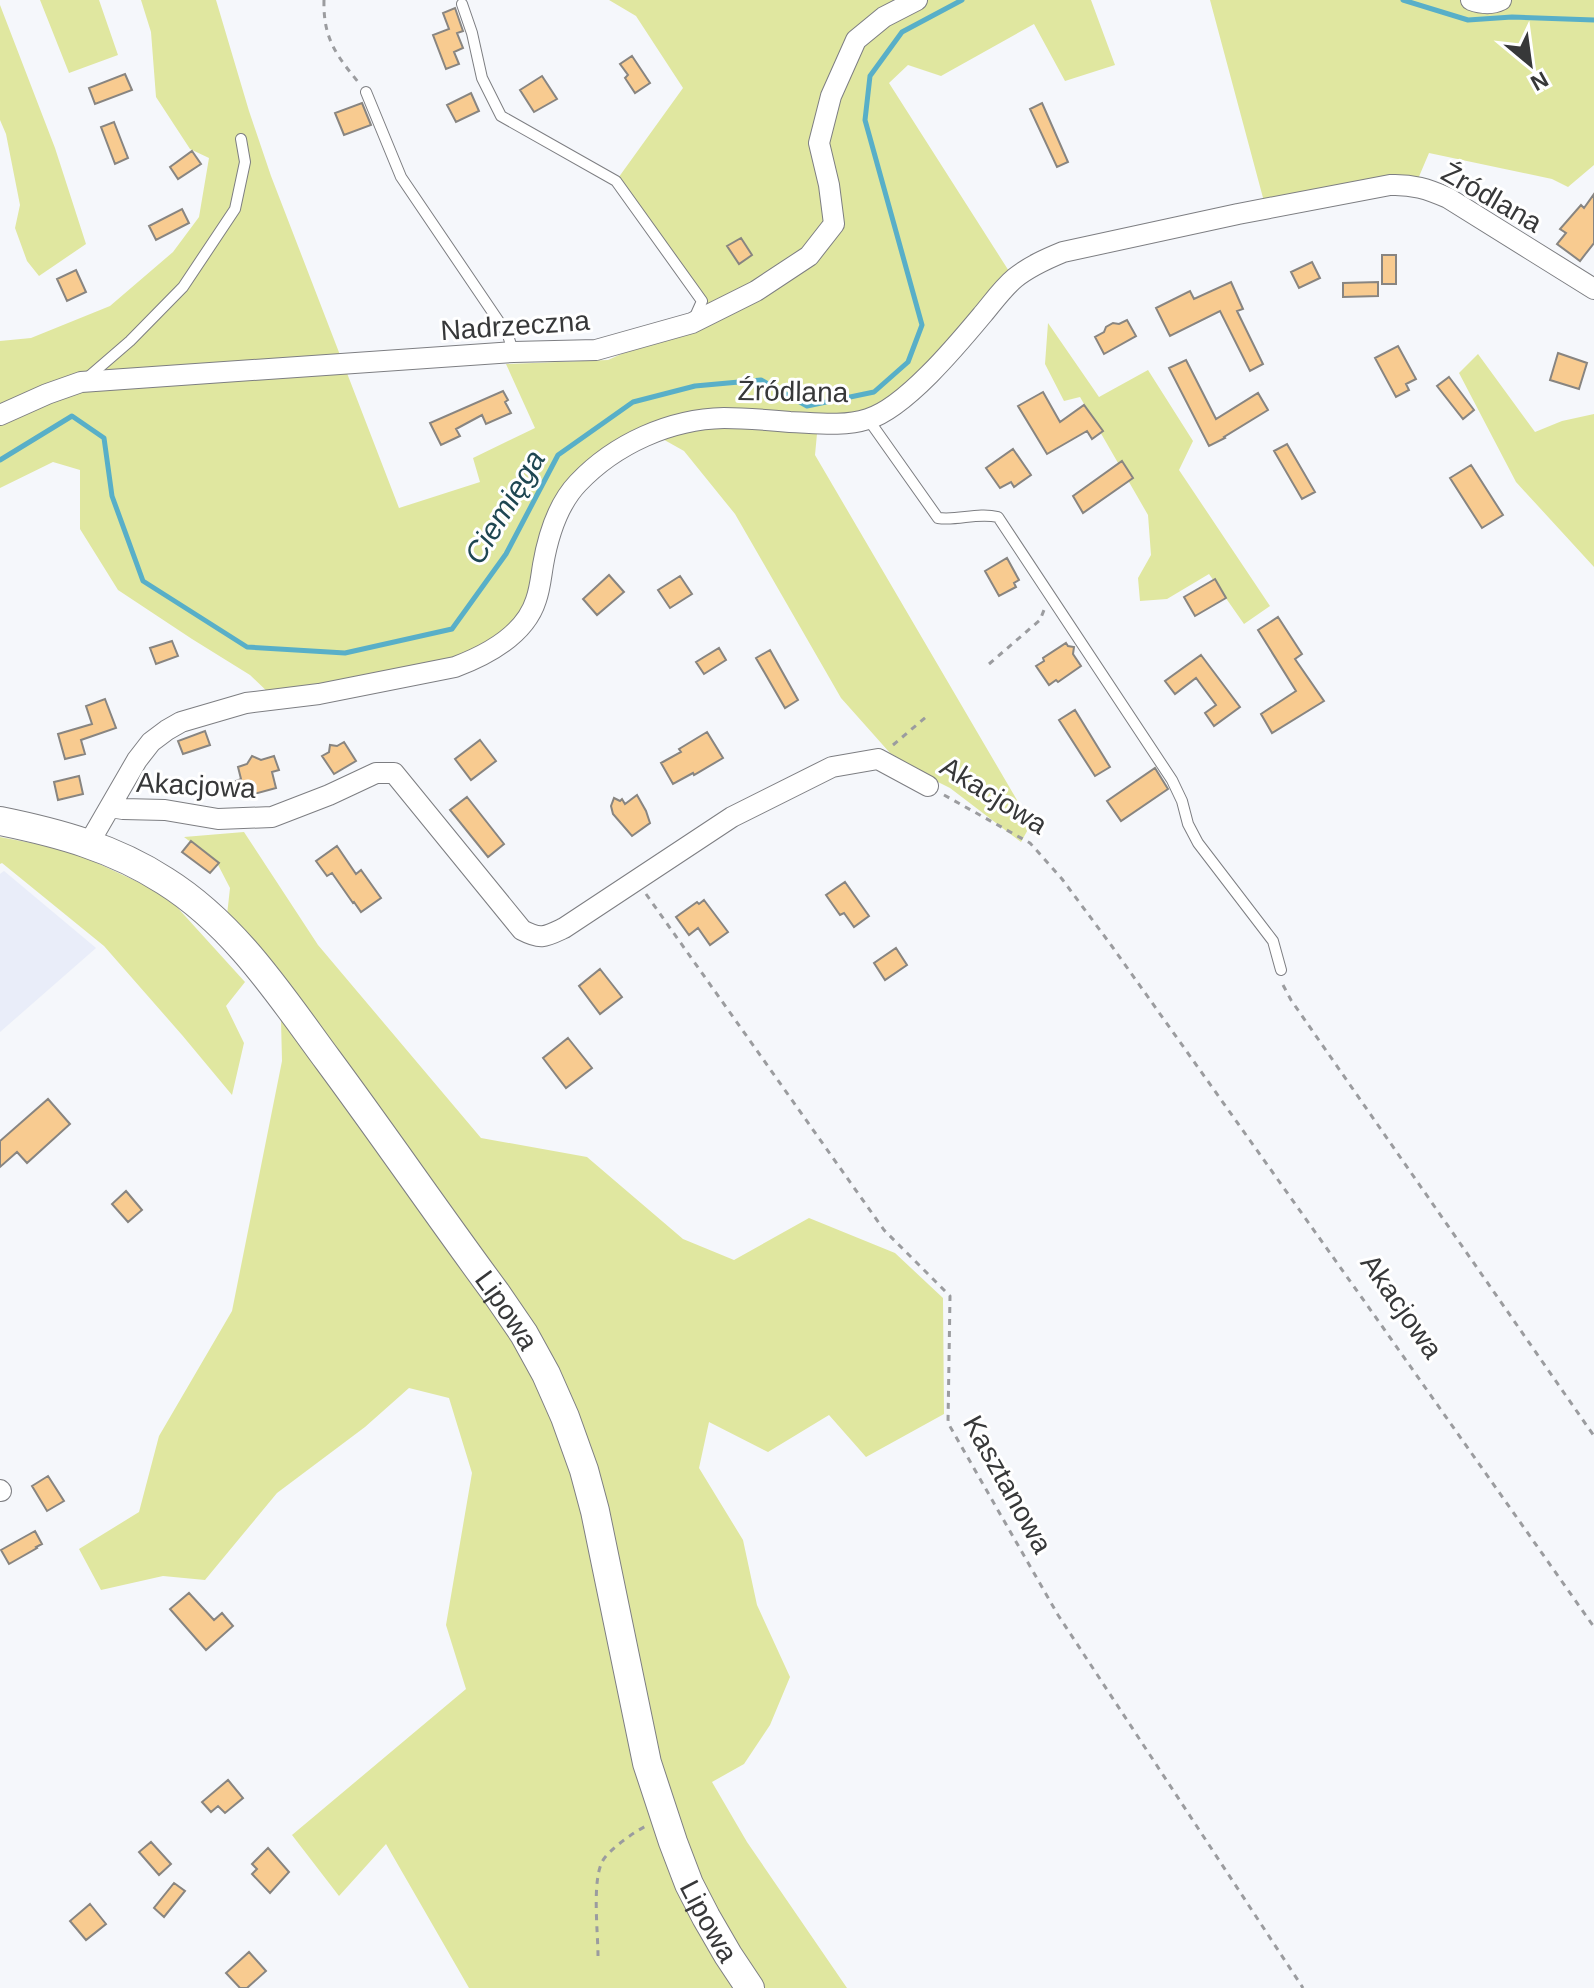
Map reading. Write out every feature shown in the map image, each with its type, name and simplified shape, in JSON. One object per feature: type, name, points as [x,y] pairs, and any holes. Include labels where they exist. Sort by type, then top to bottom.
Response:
[{"type":"street","name":"Nadrzeczna","points":[[0,415],[81,382],[513,352],[596,350],[692,323],[756,291],[809,256],[834,224],[819,143],[831,96],[856,40],[884,17],[917,0]]},
{"type":"street","points":[[1471,0],[1481,4],[1501,0]]},
{"type":"street","name":"Źródlana","points":[[89,843],[137,760],[151,742],[181,722],[246,703],[319,694],[455,667],[476,659],[510,637],[523,624],[537,600],[548,544],[568,495],[592,469],[630,443],[673,425],[723,418],[848,424],[881,415],[913,390],[1014,279],[1042,260],[1169,228],[1403,185],[1429,189],[1448,198],[1594,289]]},
{"type":"street","name":"Akacjowa","points":[[110,807],[165,810],[218,819],[272,817],[376,773],[394,773],[522,930],[537,938],[564,928],[732,817],[832,767],[878,759],[928,786]]},
{"type":"street","name":"Lipowa","points":[[0,821],[89,843],[130,861],[176,888],[208,913],[251,958],[411,1174],[531,1346],[565,1417],[591,1491],[647,1763],[664,1818],[699,1903],[721,1945],[750,1988]]},
{"type":"lane","points":[[462,4],[482,78],[501,116],[616,181],[702,301],[692,323]]},
{"type":"lane","points":[[366,92],[401,177],[508,335],[513,352]]},
{"type":"lane","points":[[81,382],[130,341],[183,287],[235,209],[245,162],[241,139]]},
{"type":"lane","points":[[868,419],[938,518],[998,517],[1172,780],[1198,843],[1273,941],[1281,970]]},
{"type":"path","points":[[324,0],[323,17],[335,52],[366,92]]},
{"type":"path","points":[[989,664],[1040,620],[1050,595]]},
{"type":"path","points":[[878,759],[926,717]]},
{"type":"path","name":"Akacjowa","points":[[928,786],[1030,843],[1062,879],[1594,1627]]},
{"type":"path","name":"Kasztanowa","points":[[637,881],[884,1230],[950,1296],[948,1423],[1058,1615],[1303,1988]]},
{"type":"path","points":[[1281,970],[1283,985],[1291,1000],[1594,1436]]},
{"type":"path","points":[[598,1956],[598,1876],[603,1859],[640,1829],[664,1818]]},
{"type":"shaded area","points":[[4,871],[96,948],[0,1032],[0,874]]},
{"type":"green space","points":[[40,0],[99,0],[118,55],[69,73]]},
{"type":"green space","points":[[141,0],[216,0],[271,176],[399,508],[480,482],[473,458],[535,428],[506,364],[608,360],[693,322],[702,301],[616,181],[683,88],[636,16],[609,0],[1091,0],[1115,65],[1065,81],[1034,24],[941,76],[908,65],[889,83],[1014,279],[881,415],[818,423],[815,455],[1031,824],[1021,842],[950,788],[890,753],[841,698],[735,514],[684,451],[652,433],[577,484],[532,610],[455,667],[274,698],[250,675],[118,590],[80,529],[80,470],[53,462],[0,488],[0,341],[31,338],[110,306],[173,252],[199,217],[209,158],[190,149],[156,97],[151,32]]},
{"type":"green space","points":[[1210,0],[1594,0],[1594,165],[1568,187],[1552,179],[1429,153],[1415,186],[1266,209]]},
{"type":"green space","points":[[0,5],[55,148],[86,244],[39,276],[27,261],[15,228],[20,205],[6,134],[0,120]]},
{"type":"green space","points":[[1048,323],[1099,397],[1148,370],[1193,441],[1179,470],[1270,606],[1244,624],[1209,574],[1167,599],[1140,601],[1138,578],[1151,555],[1148,515],[1080,397],[1064,401],[1045,364]]},
{"type":"green space","points":[[1478,354],[1535,432],[1562,421],[1594,414],[1594,567],[1516,482],[1459,373]]},
{"type":"green space","points":[[244,832],[318,945],[481,1138],[587,1157],[683,1239],[734,1260],[809,1218],[895,1253],[943,1298],[944,1414],[866,1457],[829,1415],[768,1452],[709,1422],[699,1468],[743,1540],[757,1605],[790,1677],[770,1725],[744,1764],[712,1782],[747,1842],[847,1988],[469,1988],[386,1844],[339,1896],[292,1835],[466,1689],[446,1625],[472,1473],[449,1398],[409,1388],[365,1427],[277,1493],[205,1580],[163,1576],[101,1590],[79,1549],[139,1512],[159,1436],[232,1311],[282,1061],[280,979],[227,915],[230,888],[216,861],[184,837]]},
{"type":"green space","points":[[0,837],[69,850],[166,895],[245,982],[226,1006],[244,1043],[232,1095],[104,946],[0,864]]},
{"type":"building","points":[[455,8],[463,31],[457,33],[463,48],[454,52],[459,64],[446,69],[433,35],[449,29],[443,13]]},
{"type":"building","points":[[632,56],[650,83],[635,93],[620,64]]},
{"type":"building","points":[[125,74],[132,90],[95,104],[89,88]]},
{"type":"building","points":[[542,76],[557,99],[534,112],[520,90]]},
{"type":"building","points":[[471,93],[479,111],[456,122],[447,105]]},
{"type":"building","points":[[362,103],[371,125],[344,135],[335,113]]},
{"type":"building","points":[[1042,103],[1068,162],[1057,167],[1030,109]]},
{"type":"building","points":[[114,122],[128,158],[115,164],[101,127]]},
{"type":"building","points":[[192,151],[201,164],[178,179],[170,167]]},
{"type":"building","points":[[1594,194],[1594,243],[1580,261],[1557,244],[1566,233],[1560,229],[1581,205],[1584,208]]},
{"type":"building","points":[[182,209],[189,223],[156,240],[149,226]]},
{"type":"building","points":[[741,238],[752,255],[739,264],[727,246]]},
{"type":"building","points":[[1382,255],[1396,255],[1396,284],[1382,284]]},
{"type":"building","points":[[1312,262],[1320,278],[1299,288],[1291,272]]},
{"type":"building","points":[[76,270],[86,292],[67,301],[57,279]]},
{"type":"building","points":[[1231,282],[1243,309],[1237,311],[1263,364],[1250,371],[1220,311],[1170,336],[1156,308],[1190,291],[1194,299]]},
{"type":"building","points":[[1378,282],[1378,296],[1343,297],[1343,283]]},
{"type":"building","points":[[1127,320],[1136,336],[1104,354],[1095,337],[1113,323]]},
{"type":"building","points":[[1398,346],[1416,379],[1406,384],[1409,390],[1396,397],[1375,358]]},
{"type":"building","points":[[1558,353],[1587,363],[1579,389],[1550,380]]},
{"type":"building","points":[[1186,360],[1216,419],[1258,393],[1268,410],[1209,446],[1169,368]]},
{"type":"building","points":[[1449,377],[1474,410],[1463,419],[1437,386]]},
{"type":"building","points":[[503,391],[511,413],[486,424],[482,415],[456,429],[460,436],[441,445],[430,423]]},
{"type":"building","points":[[1043,392],[1060,422],[1084,405],[1103,431],[1092,439],[1087,431],[1047,454],[1018,406]]},
{"type":"building","points":[[1287,444],[1315,492],[1302,499],[1274,451]]},
{"type":"building","points":[[1013,449],[1031,475],[1014,487],[1011,482],[1000,488],[986,468]]},
{"type":"building","points":[[1122,461],[1133,478],[1083,513],[1073,496]]},
{"type":"building","points":[[1471,465],[1503,515],[1482,528],[1450,478]]},
{"type":"building","points":[[1007,558],[1019,580],[1014,583],[1016,587],[999,596],[985,571]]},
{"type":"building","points":[[609,575],[624,592],[597,615],[583,599]]},
{"type":"building","points":[[680,576],[692,594],[670,608],[658,590]]},
{"type":"building","points":[[1215,579],[1226,598],[1195,616],[1184,597]]},
{"type":"building","points":[[1278,617],[1302,654],[1295,659],[1324,701],[1272,733],[1261,714],[1296,691],[1258,630]]},
{"type":"building","points":[[172,641],[178,656],[156,664],[150,648]]},
{"type":"building","points":[[1066,643],[1074,647],[1073,654],[1081,666],[1049,685],[1036,666]]},
{"type":"building","points":[[719,648],[726,660],[704,674],[696,662]]},
{"type":"building","points":[[770,650],[798,700],[785,708],[756,658]]},
{"type":"building","points":[[1201,655],[1240,707],[1214,726],[1205,713],[1216,705],[1196,678],[1175,694],[1165,681]]},
{"type":"building","points":[[105,699],[116,728],[81,740],[85,754],[65,759],[58,734],[92,724],[86,706]]},
{"type":"building","points":[[1075,710],[1110,767],[1095,776],[1059,720]]},
{"type":"building","points":[[205,731],[210,745],[183,754],[178,741]]},
{"type":"building","points":[[707,732],[723,758],[673,784],[661,763]]},
{"type":"building","points":[[480,740],[496,761],[471,780],[455,759]]},
{"type":"building","points":[[344,742],[356,761],[334,774],[322,756],[329,752],[330,745],[337,746]]},
{"type":"building","points":[[252,756],[261,760],[274,756],[279,770],[272,772],[276,788],[240,795],[236,781],[241,779],[238,767],[247,764]]},
{"type":"building","points":[[1155,768],[1168,789],[1121,821],[1107,801]]},
{"type":"building","points":[[79,776],[83,794],[58,800],[54,782]]},
{"type":"building","points":[[637,795],[650,823],[632,836],[613,814],[611,806],[614,798],[622,799],[625,804]]},
{"type":"building","points":[[467,797],[504,844],[488,857],[450,810]]},
{"type":"building","points":[[191,841],[219,863],[210,873],[182,852]]},
{"type":"building","points":[[337,846],[356,874],[361,870],[381,898],[361,912],[332,873],[327,876],[316,861]]},
{"type":"building","points":[[845,882],[869,916],[854,927],[844,913],[840,915],[826,895]]},
{"type":"building","points":[[704,900],[728,932],[710,945],[698,928],[689,935],[676,917]]},
{"type":"building","points":[[896,948],[907,965],[885,980],[874,963]]},
{"type":"building","points":[[600,969],[622,997],[600,1014],[579,986]]},
{"type":"building","points":[[568,1038],[592,1068],[566,1088],[543,1058]]},
{"type":"building","points":[[48,1099],[70,1124],[27,1163],[17,1152],[0,1167],[0,1141]]},
{"type":"building","points":[[126,1191],[142,1210],[128,1222],[112,1204]]},
{"type":"building","points":[[48,1476],[64,1501],[47,1511],[32,1486]]},
{"type":"building","points":[[35,1531],[42,1544],[9,1564],[1,1550]]},
{"type":"building","points":[[189,1593],[214,1620],[222,1613],[233,1626],[206,1650],[170,1609]]},
{"type":"building","points":[[228,1780],[243,1798],[225,1813],[218,1806],[211,1812],[202,1802]]},
{"type":"building","points":[[151,1842],[171,1864],[159,1875],[139,1852]]},
{"type":"building","points":[[268,1848],[289,1872],[270,1893],[252,1874],[257,1869],[252,1864]]},
{"type":"building","points":[[174,1883],[185,1891],[164,1917],[154,1908]]},
{"type":"building","points":[[90,1904],[106,1924],[86,1940],[70,1921]]},
{"type":"building","points":[[249,1952],[266,1971],[247,1988],[240,1988],[226,1973]]},
{"type":"waterway","name":"Ciemięga","points":[[0,460],[72,416],[104,438],[112,496],[143,581],[247,647],[345,653],[452,629],[506,554],[558,455],[633,402],[695,386],[761,380],[807,406],[874,392],[908,362],[922,325],[865,120],[870,76],[902,32],[962,0]]},
{"type":"waterway","name":"Ciemięga","points":[[1403,0],[1468,20],[1512,17],[1594,20]]}]
